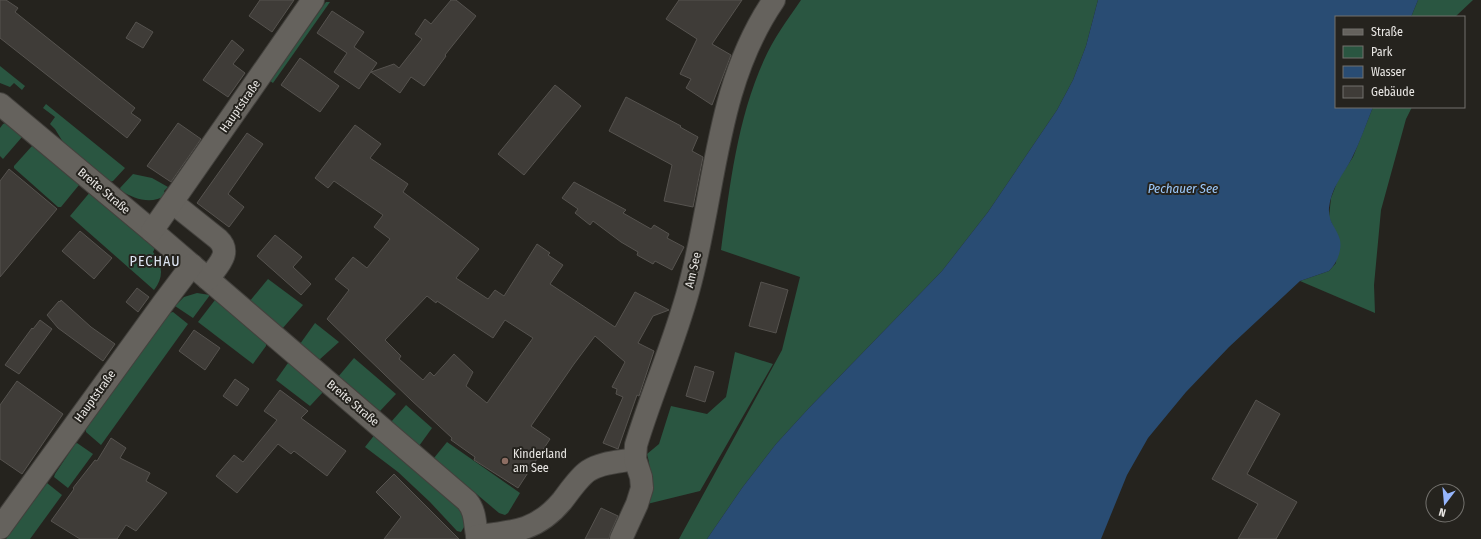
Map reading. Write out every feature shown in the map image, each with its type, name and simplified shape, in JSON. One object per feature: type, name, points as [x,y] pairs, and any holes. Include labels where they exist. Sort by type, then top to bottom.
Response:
[{"type":"street","name":"Hauptstraße","points":[[152,231],[173,203],[313,0]]},
{"type":"street","name":"Am See","points":[[621,539],[638,504],[642,488],[641,477],[635,460],[638,440],[689,288],[703,229],[729,95],[745,54],[774,0]]},
{"type":"street","name":"Breite Straße","points":[[0,104],[152,231],[467,501],[475,515],[477,538]]},
{"type":"street","points":[[173,203],[218,239],[224,246],[224,255],[200,272]]},
{"type":"street","name":"Hauptstraße","points":[[0,528],[159,308],[200,272]]},
{"type":"street","points":[[477,538],[516,531],[535,524],[550,515],[588,470],[599,466],[635,460]]},
{"type":"green space","points":[[801,0],[1098,0],[1086,46],[1073,80],[1057,110],[988,212],[942,271],[776,444],[742,488],[707,539],[679,539],[782,350],[800,277],[721,250],[731,177],[747,106],[764,60],[772,44]]},
{"type":"green space","points":[[1418,0],[1473,0],[1456,16],[1411,16]]},
{"type":"green space","points":[[326,2],[330,2],[273,83],[270,81]]},
{"type":"green space","points":[[0,66],[25,86],[22,90],[14,83],[10,87],[0,83]]},
{"type":"green space","points":[[46,104],[125,168],[113,181],[109,182],[63,142],[50,124],[55,117],[43,108]]},
{"type":"green space","points":[[1373,108],[1412,108],[1406,119],[1381,210],[1374,285],[1375,313],[1300,281],[1329,271],[1336,263],[1337,235],[1329,217],[1331,198],[1338,180],[1353,157]]},
{"type":"green space","points":[[8,122],[21,132],[22,137],[3,159],[0,156],[0,128],[3,124]]},
{"type":"green space","points":[[34,145],[79,181],[79,185],[61,207],[58,207],[14,168],[14,166]]},
{"type":"green space","points":[[133,174],[152,178],[168,187],[164,191],[166,195],[155,200],[143,200],[121,191],[120,188]]},
{"type":"green space","points":[[91,191],[156,246],[153,252],[159,262],[161,276],[154,290],[70,216]]},
{"type":"green space","points":[[268,279],[303,305],[282,329],[249,302]]},
{"type":"green space","points":[[197,293],[210,295],[193,318],[175,306],[184,297]]},
{"type":"green space","points":[[217,299],[266,342],[266,346],[253,364],[198,322]]},
{"type":"green space","points":[[173,312],[188,324],[101,445],[86,432],[86,427],[169,313]]},
{"type":"green space","points":[[315,323],[339,342],[319,360],[300,344]]},
{"type":"green space","points":[[735,352],[773,364],[700,491],[647,504],[650,466],[647,454],[659,444],[671,406],[707,414],[726,397]]},
{"type":"green space","points":[[354,358],[396,394],[380,411],[338,377]]},
{"type":"green space","points":[[288,363],[290,363],[324,391],[310,406],[276,380]]},
{"type":"green space","points":[[406,405],[432,428],[419,446],[391,422]]},
{"type":"green space","points":[[376,433],[462,506],[467,522],[461,532],[457,531],[430,502],[398,472],[365,447]]},
{"type":"green space","points":[[447,442],[520,493],[508,513],[505,515],[499,513],[434,458]]},
{"type":"green space","points":[[77,443],[93,454],[68,488],[54,477]]},
{"type":"green space","points":[[47,483],[62,495],[30,539],[6,539]]},
{"type":"water","name":"Pechauer See","points":[[1098,0],[1418,0],[1411,16],[1335,16],[1335,108],[1373,108],[1355,152],[1338,182],[1330,201],[1329,213],[1331,222],[1340,240],[1337,261],[1329,271],[1300,281],[1229,347],[1186,392],[1148,438],[1127,475],[1101,539],[707,539],[742,488],[776,444],[942,271],[988,212],[1057,110],[1073,80],[1086,46]]},
{"type":"building","points":[[0,0],[6,0],[18,8],[15,12],[135,108],[131,113],[141,120],[127,138],[0,38]]},
{"type":"building","points":[[260,0],[294,0],[272,32],[249,16]]},
{"type":"building","points":[[451,0],[456,0],[476,16],[445,55],[446,56],[424,86],[411,77],[400,93],[371,72],[394,64],[399,68],[422,39],[415,34],[425,19],[431,24]]},
{"type":"building","points":[[679,0],[742,0],[712,44],[731,55],[712,105],[686,88],[691,79],[680,74],[697,39],[666,19]]},
{"type":"building","points":[[332,11],[364,32],[354,47],[377,63],[359,89],[334,72],[347,53],[317,33]]},
{"type":"building","points":[[136,22],[153,32],[143,48],[126,38]]},
{"type":"building","points":[[232,40],[244,50],[233,64],[245,73],[228,97],[203,80]]},
{"type":"building","points":[[300,58],[339,86],[320,112],[281,85]]},
{"type":"building","points":[[555,85],[581,106],[524,175],[498,154]]},
{"type":"building","points":[[626,97],[681,126],[680,127],[698,137],[692,151],[703,157],[693,207],[664,201],[672,165],[609,131]]},
{"type":"building","points":[[178,123],[201,139],[171,182],[147,166]]},
{"type":"building","points":[[355,125],[381,144],[370,158],[408,184],[403,192],[479,249],[456,278],[488,299],[495,290],[504,296],[537,244],[550,253],[548,255],[563,265],[550,284],[615,327],[635,292],[669,310],[653,316],[638,343],[654,351],[639,396],[637,395],[618,449],[603,443],[623,397],[616,394],[617,389],[612,387],[625,362],[595,336],[531,426],[550,439],[518,488],[474,460],[475,457],[451,440],[452,438],[327,319],[349,290],[335,279],[353,257],[367,268],[390,239],[374,227],[383,215],[334,181],[328,188],[315,178]],"holes":[[[427,296],[436,303],[437,301],[493,338],[505,320],[533,338],[487,403],[466,386],[473,372],[454,354],[434,376],[430,372],[423,380],[399,359],[401,356],[385,340]]]},
{"type":"building","points":[[247,133],[263,144],[228,194],[244,207],[229,227],[197,203]]},
{"type":"building","points":[[9,169],[57,209],[0,277],[0,181]]},
{"type":"building","points":[[574,182],[626,210],[623,213],[651,229],[654,225],[669,234],[667,238],[684,247],[672,270],[655,261],[653,264],[637,255],[638,252],[621,242],[593,221],[590,225],[575,213],[578,209],[562,198]]},
{"type":"building","points":[[80,231],[112,258],[94,279],[62,251]]},
{"type":"building","points":[[275,235],[302,257],[293,267],[311,284],[301,295],[257,256]]},
{"type":"building","points":[[761,282],[788,290],[776,333],[749,326]]},
{"type":"building","points":[[137,288],[149,297],[138,312],[126,302]]},
{"type":"building","points":[[61,300],[91,327],[115,344],[103,361],[58,328],[47,315]]},
{"type":"building","points":[[40,320],[52,329],[19,374],[5,365],[32,328],[33,329]]},
{"type":"building","points":[[194,330],[220,348],[205,370],[179,351]]},
{"type":"building","points":[[695,366],[714,372],[705,402],[686,396]]},
{"type":"building","points":[[235,379],[249,389],[237,406],[223,396]]},
{"type":"building","points":[[17,381],[63,414],[22,474],[0,459],[0,405]]},
{"type":"building","points":[[280,390],[308,411],[301,418],[346,451],[327,476],[294,451],[291,454],[278,444],[237,493],[216,476],[234,455],[243,462],[277,420],[264,411]]},
{"type":"building","points":[[1256,400],[1280,414],[1247,474],[1297,502],[1276,539],[1238,539],[1258,504],[1212,479]]},
{"type":"building","points":[[111,438],[126,448],[120,458],[150,473],[146,481],[167,493],[136,531],[126,525],[117,539],[80,539],[51,521],[74,489],[73,488],[95,460],[97,461]]},
{"type":"building","points":[[394,474],[459,539],[384,539],[401,517],[376,492]]},
{"type":"building","points":[[601,508],[618,516],[609,539],[585,539]]},
{"type":"place","name":"Kinderland am See","points":[[505,461]]},
{"type":"district","name":"PECHAU","points":[[155,261]]}]
